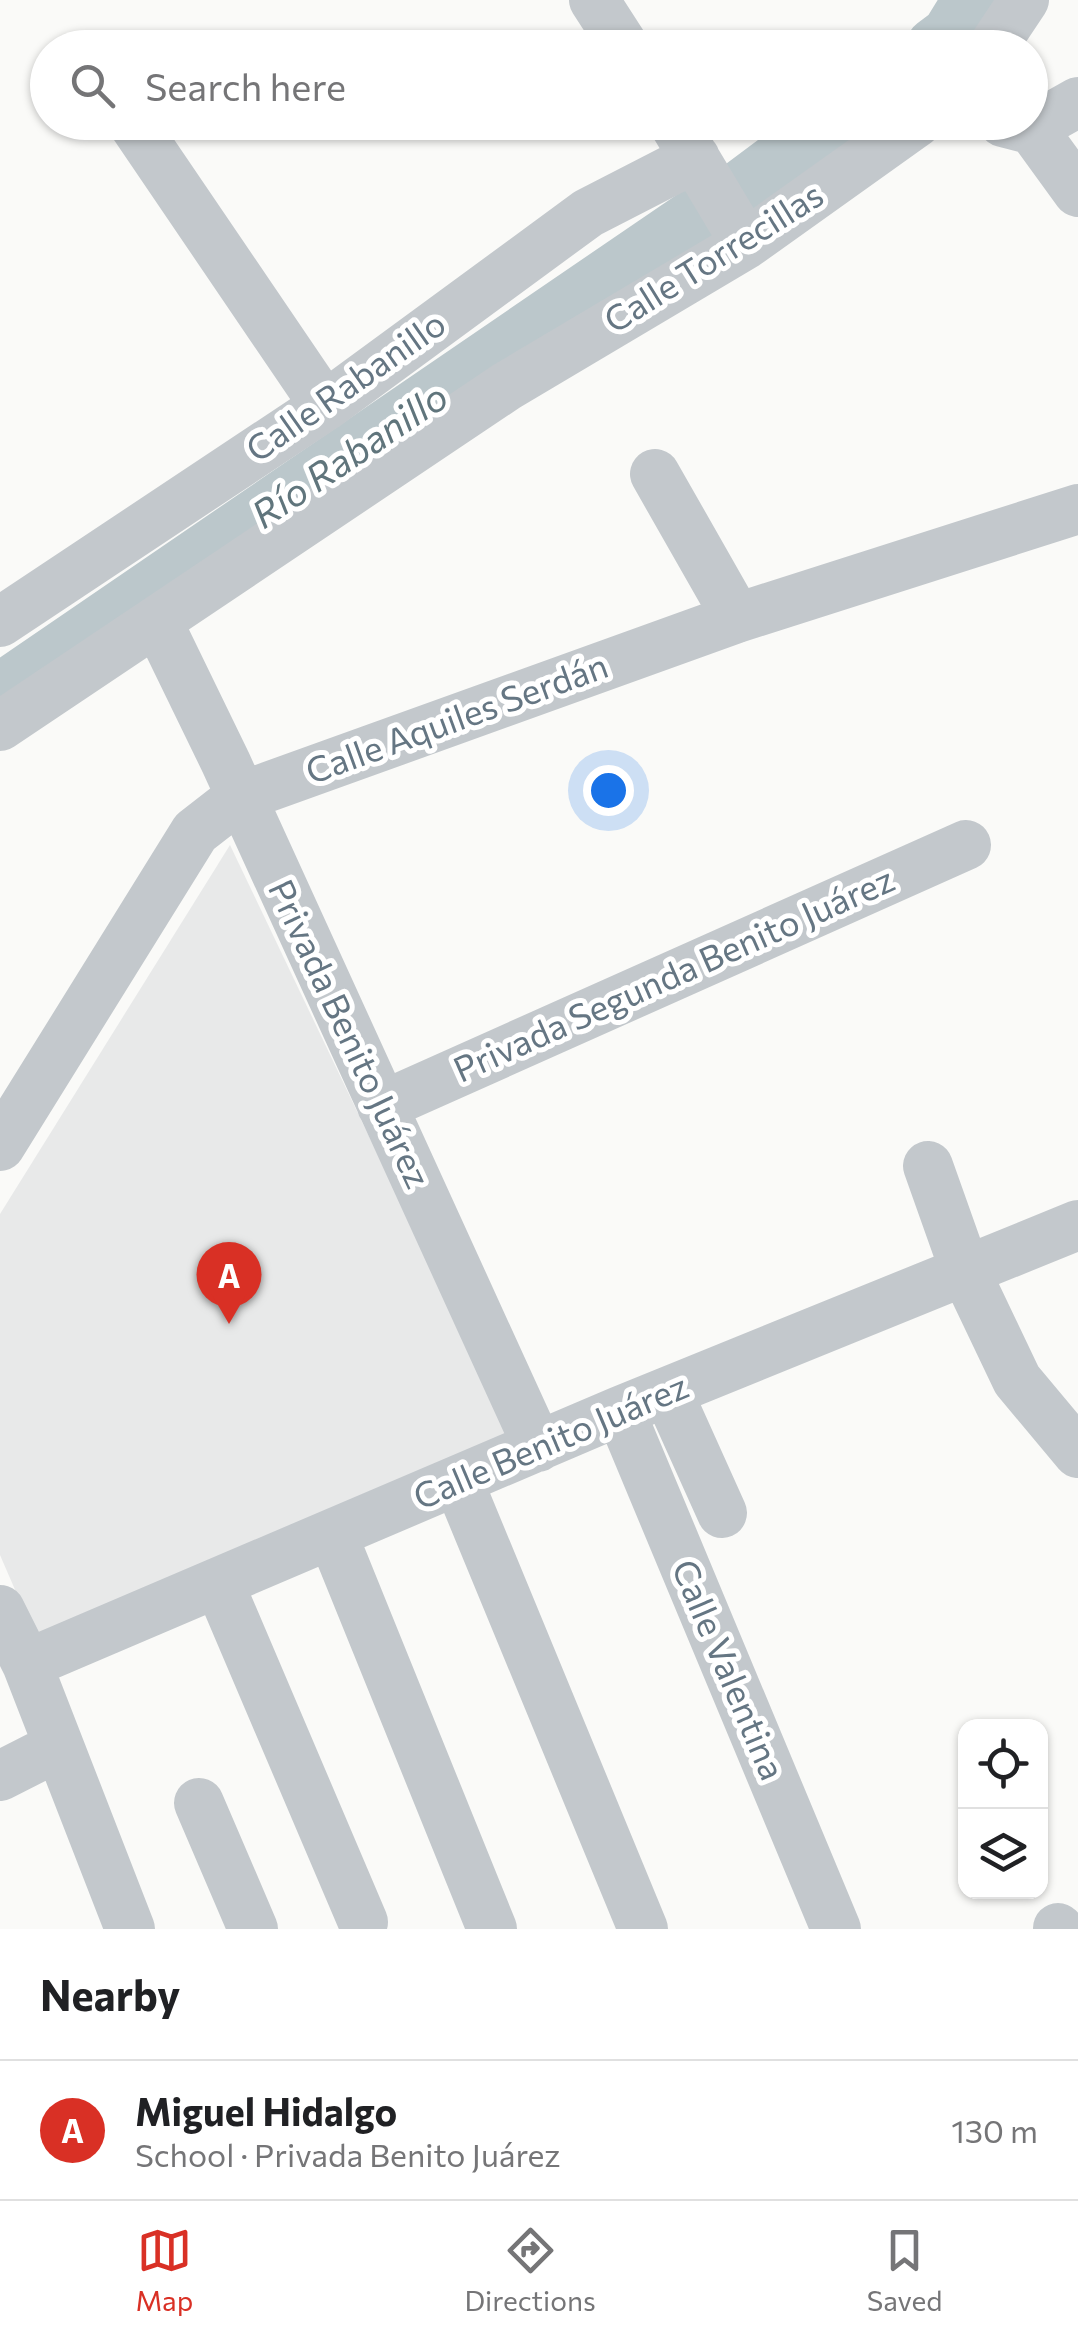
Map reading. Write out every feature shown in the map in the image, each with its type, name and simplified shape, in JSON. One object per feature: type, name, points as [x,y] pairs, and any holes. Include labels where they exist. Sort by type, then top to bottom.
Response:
[{"type":"street","points":[[594,0],[613,30]]},
{"type":"street","points":[[1004,30],[1024,0]]},
{"type":"street","points":[[1048,114],[1078,102]]},
{"type":"street","points":[[144,140],[326,406]]},
{"type":"street","points":[[684,140],[746,244]]},
{"type":"street","name":"Calle Rabanillo","points":[[0,622],[326,406],[684,140]]},
{"type":"street","name":"Calle Torrecillas","points":[[0,726],[508,386],[746,244],[892,140]]},
{"type":"street","points":[[1033,140],[1078,192]]},
{"type":"street","points":[[655,474],[737,618]]},
{"type":"street","name":"Calle Aquiles Serdán","points":[[0,1146],[195,832],[240,797],[737,618],[1078,509]]},
{"type":"street","name":"Privada Benito Juárez","points":[[157,621],[538,1447]]},
{"type":"street","name":"Privada Segunda Benito Juárez","points":[[382,1106],[966,845]]},
{"type":"street","points":[[928,1166],[966,1272],[1017,1380],[1078,1454]]},
{"type":"street","name":"Calle Benito Juárez","points":[[26,1664],[620,1411],[1078,1225]]},
{"type":"street","points":[[668,1393],[722,1513]]},
{"type":"street","name":"Calle Valentina","points":[[620,1411],[836,1929]]},
{"type":"street","points":[[458,1481],[643,1929]]},
{"type":"street","points":[[332,1534],[492,1929]]},
{"type":"street","points":[[218,1584],[363,1922]]},
{"type":"street","points":[[0,1610],[26,1664],[130,1929]]},
{"type":"street","points":[[0,1776],[59,1746]]},
{"type":"street","points":[[199,1803],[253,1929]]},
{"type":"shaded area","points":[[230,845],[511,1434],[35,1636],[0,1555],[0,1214]]},
{"type":"waterway","name":"Río Rabanillo","points":[[956,30],[974,0]]},
{"type":"waterway","name":"Río Rabanillo","points":[[736,195],[810,140]]},
{"type":"waterway","name":"Río Rabanillo","points":[[0,695],[699,217]]},
{"type":"place","name":"Miguel Hidalgo","points":[[229,1324]]}]
